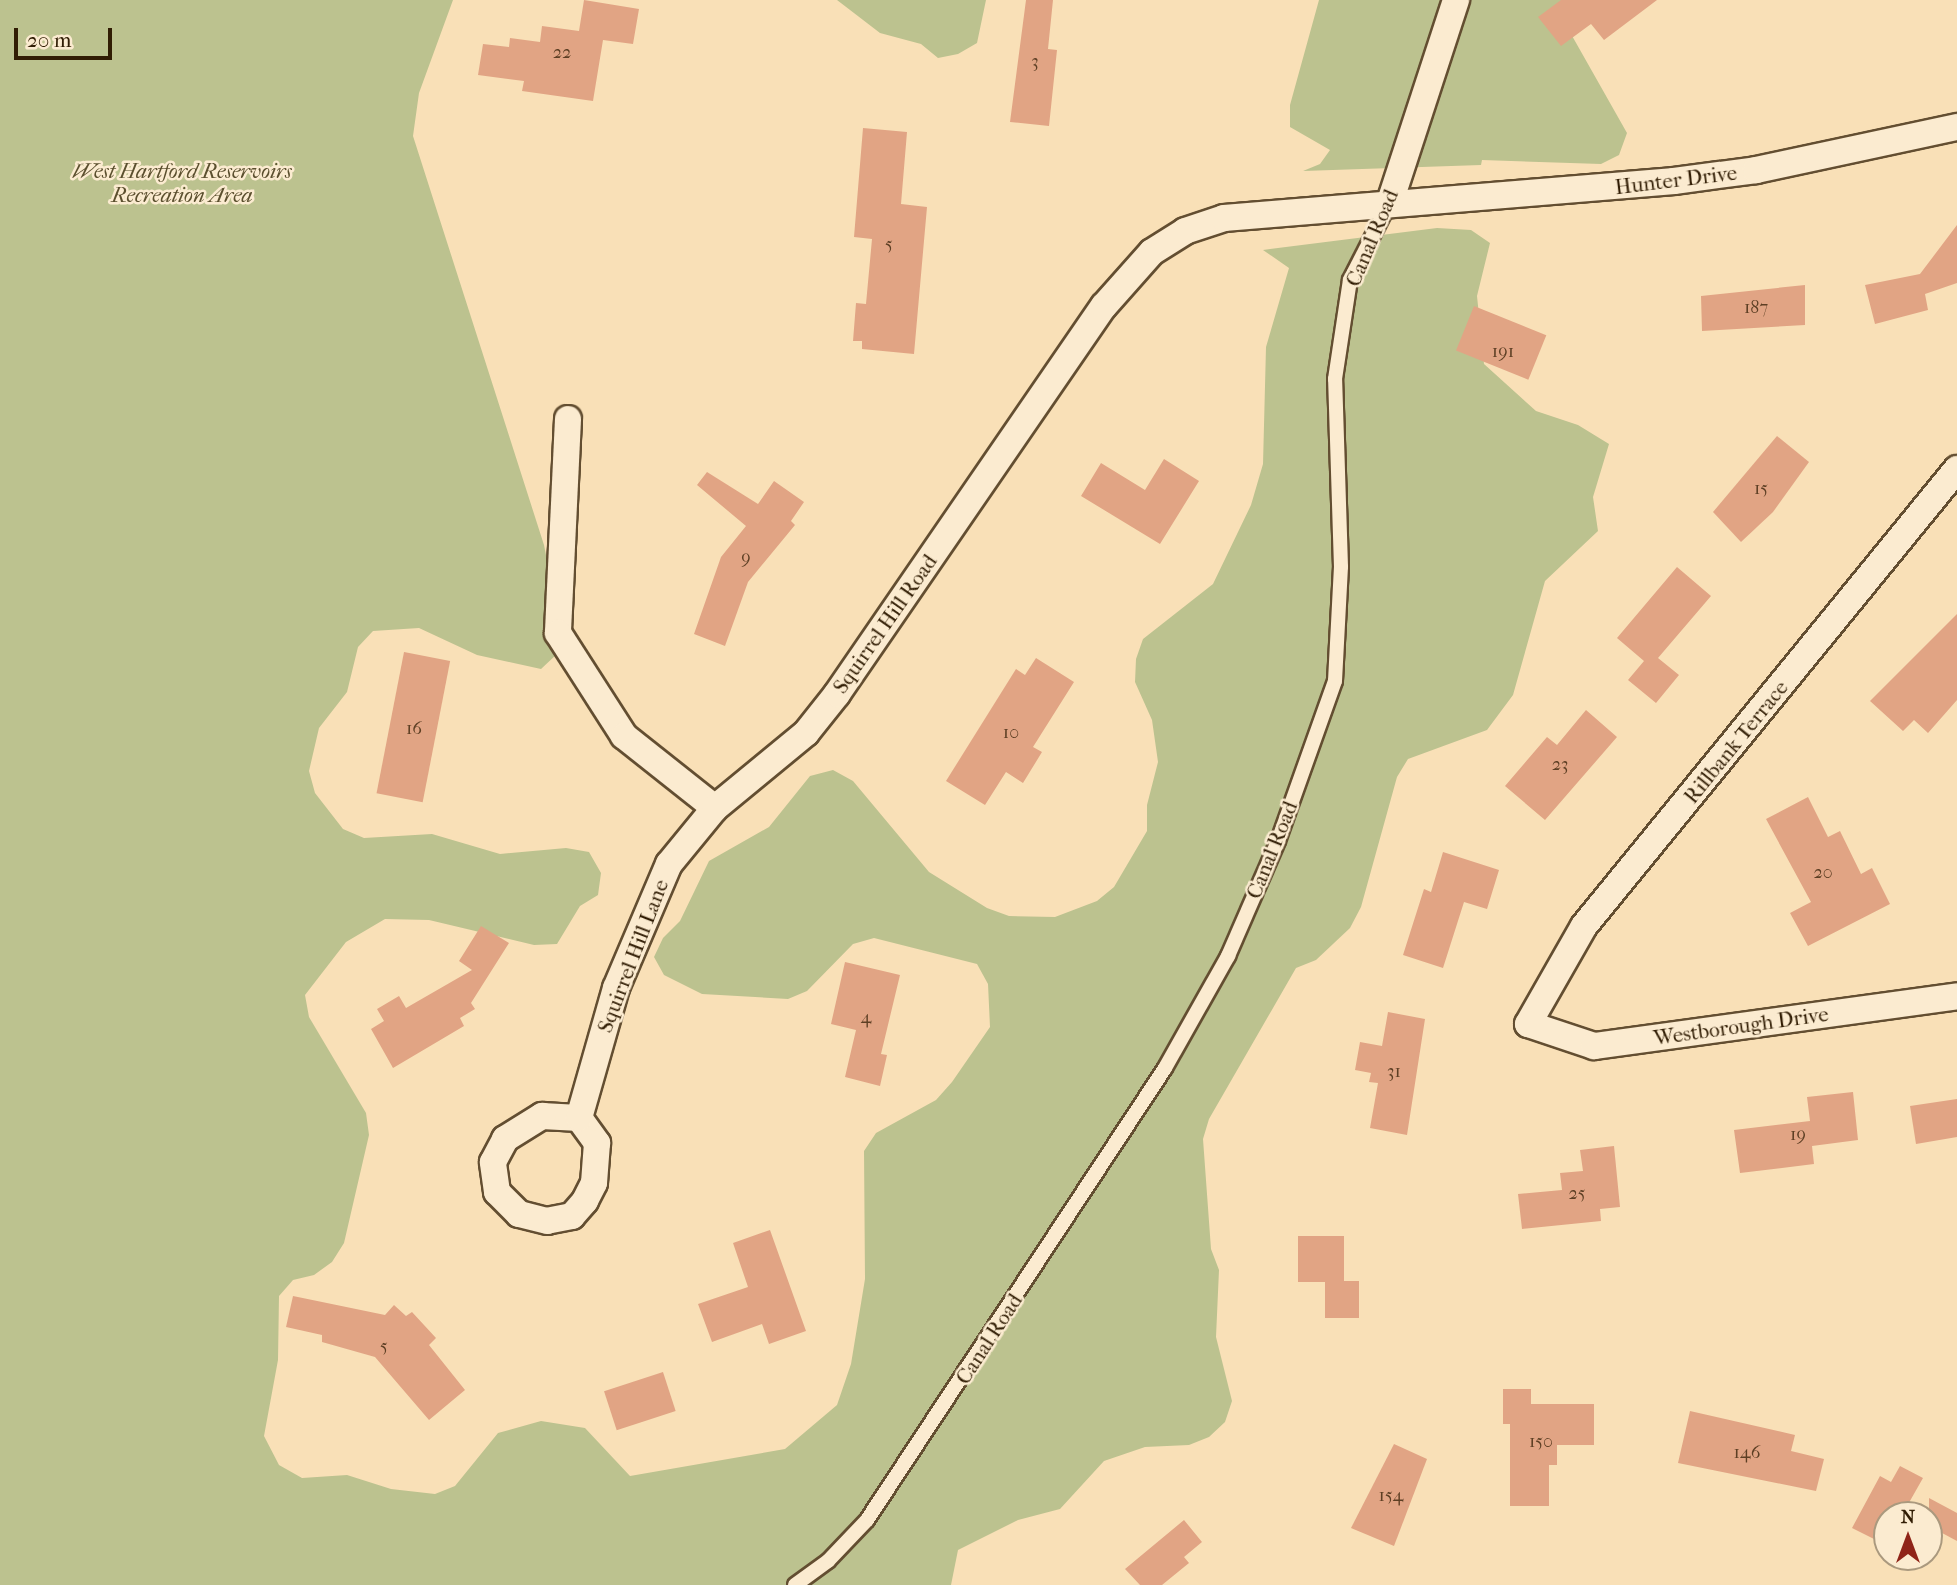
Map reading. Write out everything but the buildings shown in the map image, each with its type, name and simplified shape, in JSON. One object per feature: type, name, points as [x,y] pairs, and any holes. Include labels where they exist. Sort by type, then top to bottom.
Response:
[{"type":"street","name":"Canal Road","points":[[1390,202],[1455,0]]},
{"type":"street","name":"Hunter Drive","points":[[1390,202],[1563,192],[1715,176],[1957,127]]},
{"type":"street","name":"Squirrel Hill Road","points":[[715,808],[806,733],[837,694],[1104,306],[1152,252],[1185,231],[1224,218],[1390,202]]},
{"type":"street","points":[[568,419],[558,633],[624,736],[715,808]]},
{"type":"street","name":"Rillbank Terrace","points":[[1528,1024],[1584,926],[1957,469]]},
{"type":"street","name":"Squirrel Hill Lane","points":[[579,1118],[616,988],[649,907],[668,864],[715,808]]},
{"type":"street","name":"Westborough Drive","points":[[1528,1024],[1594,1046],[1957,996]]},
{"type":"street","points":[[542,1116],[579,1118],[597,1143],[594,1184],[585,1201],[572,1216],[547,1221],[519,1214],[497,1192],[493,1163],[505,1139],[542,1116]]},
{"type":"lane","name":"Canal Road","points":[[795,1585],[828,1561],[867,1520],[911,1459],[1165,1068],[1228,956],[1272,854],[1335,681],[1341,568],[1335,379],[1350,281],[1390,202]]},
{"type":"green space","name":"West Hartford Reservoirs Recreation Area","points":[[0,0],[453,0],[419,93],[413,136],[544,545],[561,631],[557,654],[541,669],[477,655],[419,628],[373,631],[358,647],[347,692],[319,728],[309,771],[315,793],[343,829],[364,838],[432,834],[500,854],[566,848],[589,852],[601,873],[598,895],[580,906],[557,944],[534,945],[429,920],[385,919],[346,942],[305,995],[309,1017],[366,1113],[369,1135],[344,1243],[332,1262],[314,1275],[293,1280],[279,1296],[278,1360],[264,1436],[279,1465],[302,1478],[347,1475],[391,1489],[435,1494],[455,1486],[498,1433],[541,1421],[585,1428],[630,1476],[785,1449],[837,1405],[851,1364],[865,1279],[864,1151],[876,1133],[936,1100],[952,1082],[990,1027],[988,984],[977,964],[874,938],[853,944],[807,991],[788,999],[702,994],[664,975],[654,957],[663,938],[680,921],[709,861],[769,827],[810,776],[833,770],[853,781],[929,872],[987,908],[1009,916],[1055,917],[1097,901],[1114,887],[1147,831],[1147,805],[1158,762],[1152,720],[1135,682],[1136,659],[1143,639],[1213,584],[1251,505],[1263,464],[1266,347],[1289,268],[1263,250],[1437,228],[1471,230],[1490,243],[1477,296],[1484,364],[1536,411],[1578,425],[1609,444],[1593,497],[1598,531],[1545,581],[1513,695],[1487,730],[1408,759],[1397,777],[1361,907],[1350,928],[1316,960],[1296,968],[1209,1119],[1203,1139],[1211,1249],[1219,1270],[1216,1337],[1232,1401],[1225,1422],[1209,1437],[1189,1445],[1145,1447],[1104,1461],[1060,1509],[1018,1520],[958,1550],[951,1585],[0,1585]]},
{"type":"green space","points":[[837,0],[986,0],[977,43],[958,54],[938,58],[921,44],[880,33]]},
{"type":"green space","points":[[1319,0],[1564,0],[1571,34],[1627,133],[1619,155],[1601,164],[1482,160],[1481,165],[1303,171],[1320,164],[1330,150],[1290,127],[1290,105]]}]
